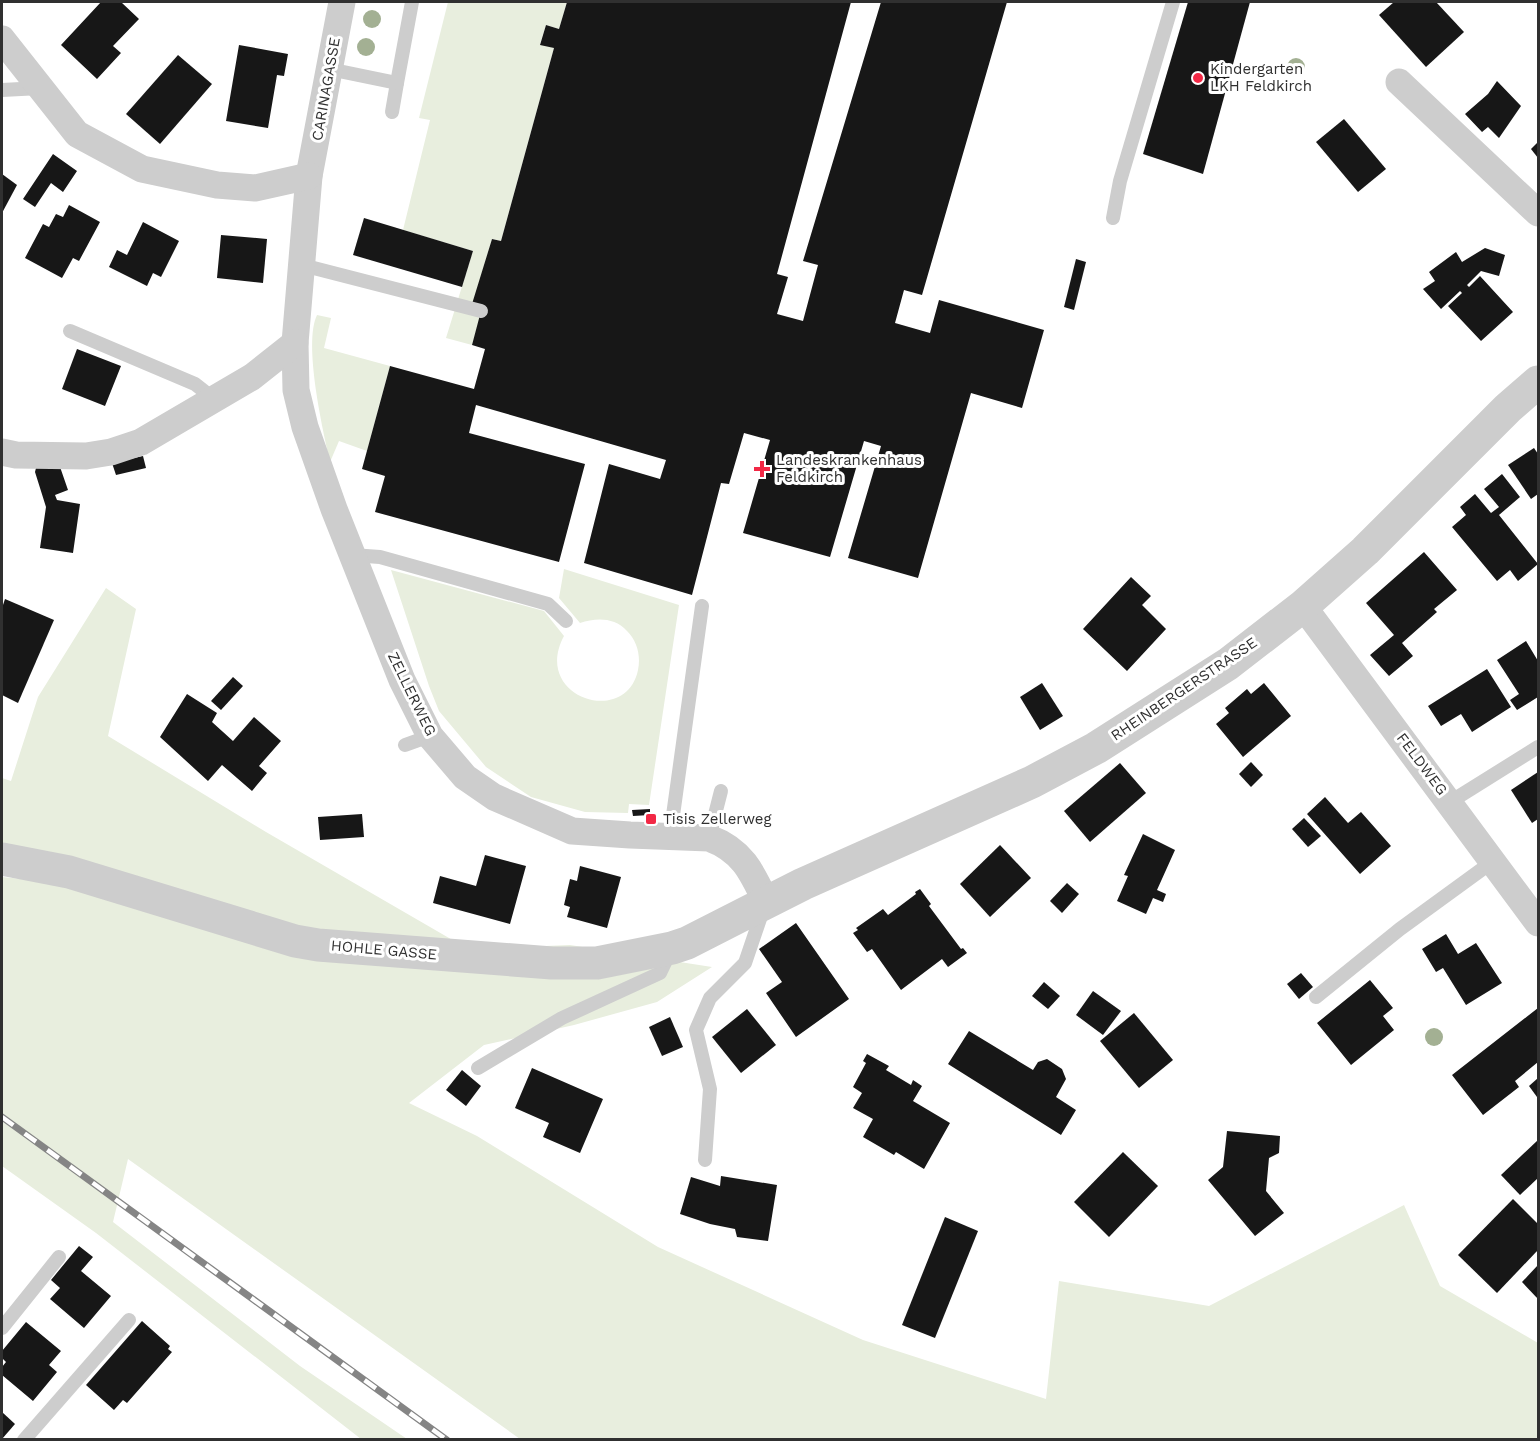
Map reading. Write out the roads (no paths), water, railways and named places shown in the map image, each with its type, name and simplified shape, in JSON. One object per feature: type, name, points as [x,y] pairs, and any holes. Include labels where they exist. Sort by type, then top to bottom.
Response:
[{"type":"street","name":"CARINAGASSE","points":[[309,176],[342,2]]},
{"type":"street","points":[[2,39],[77,134],[142,169],[217,185],[255,188],[309,176]]},
{"type":"street","points":[[1400,82],[1539,213]]},
{"type":"street","name":"ZELLERWEG","points":[[309,176],[296,343],[296,390],[305,427],[352,555],[402,680],[430,736],[465,777],[494,797],[538,818],[573,831],[709,838],[735,850],[753,876],[766,902]]},
{"type":"street","points":[[2,452],[16,455],[86,456],[111,452],[141,442],[252,377],[296,343]]},
{"type":"street","name":"RHEINBERGERSTRASSE","points":[[766,902],[1032,782],[1096,748],[1227,664],[1303,606],[1365,550],[1508,408],[1539,382]]},
{"type":"street","name":"FELDWEG","points":[[1303,606],[1539,923]]},
{"type":"street","name":"HOHLE GASSE","points":[[2,859],[69,872],[295,941],[329,946],[552,963],[597,963],[672,948],[687,943],[766,902]]},
{"type":"lane","points":[[392,112],[412,2]]},
{"type":"lane","points":[[1113,218],[1120,181],[1173,2]]},
{"type":"lane","points":[[329,69],[397,83]]},
{"type":"lane","points":[[2,90],[39,88]]},
{"type":"lane","points":[[302,265],[481,311]]},
{"type":"lane","points":[[70,331],[195,384],[214,399]]},
{"type":"lane","points":[[352,555],[380,557],[548,604],[566,621]]},
{"type":"lane","points":[[670,837],[702,606]]},
{"type":"lane","points":[[405,746],[430,736]]},
{"type":"lane","points":[[1450,802],[1539,747]]},
{"type":"lane","points":[[709,838],[721,791]]},
{"type":"lane","points":[[1316,997],[1400,929],[1492,862]]},
{"type":"lane","points":[[705,1160],[710,1089],[696,1030],[710,998],[745,963],[766,902]]},
{"type":"lane","points":[[478,1068],[562,1018],[660,973],[672,948]]},
{"type":"lane","points":[[2,1328],[59,1257]]},
{"type":"lane","points":[[24,1440],[129,1320]]},
{"type":"railway","points":[[2,1117],[447,1440]]},
{"type":"place","name":"Kindergarten LKH Feldkirch","points":[[1198,78]]},
{"type":"place","name":"Landeskrankenhaus Feldkirch","points":[[762,469]]},
{"type":"place","name":"Tisis Zellerweg","points":[[651,819]]}]
